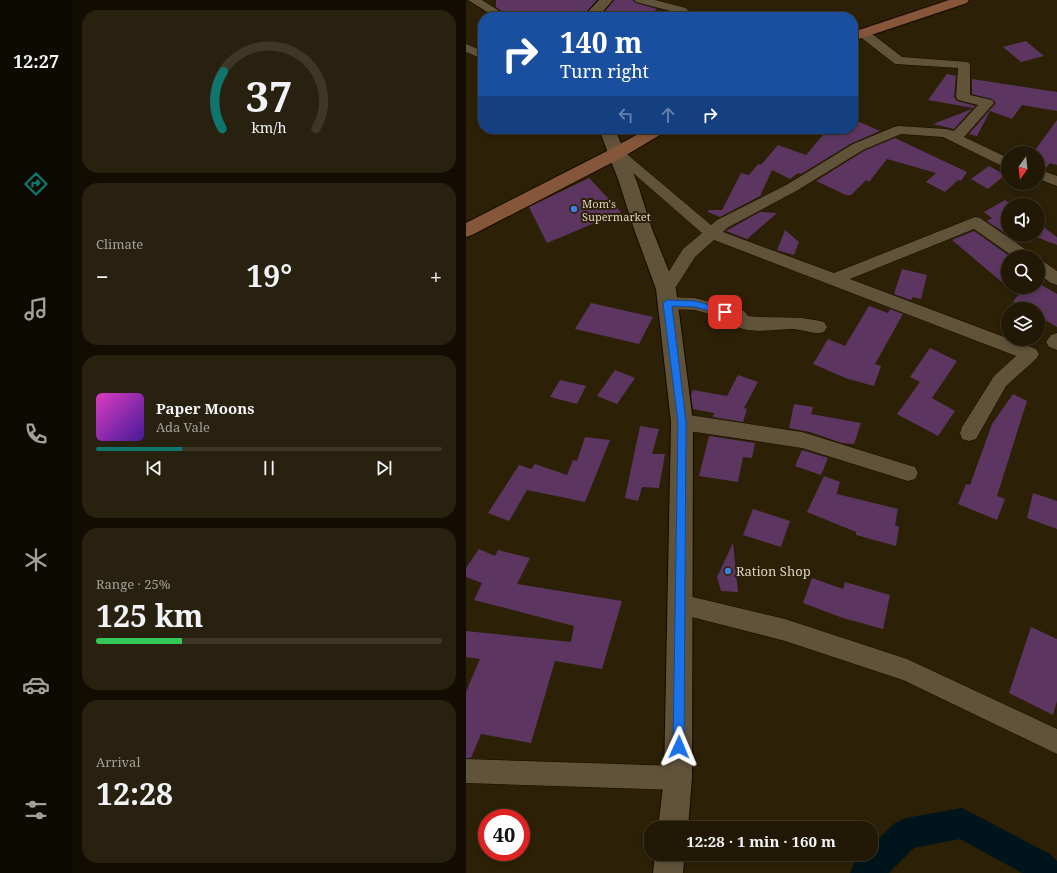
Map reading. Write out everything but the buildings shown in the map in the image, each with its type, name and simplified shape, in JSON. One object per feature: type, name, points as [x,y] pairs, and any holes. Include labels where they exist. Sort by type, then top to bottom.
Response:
[{"type":"main road","points":[[858,35],[962,0]]},
{"type":"main road","points":[[466,231],[617,153],[650,134]]},
{"type":"street","points":[[474,0],[494,12]]},
{"type":"street","points":[[595,12],[606,0]]},
{"type":"street","points":[[640,0],[682,10],[683,12]]},
{"type":"street","points":[[858,35],[899,61],[964,65],[963,97],[987,103],[956,137]]},
{"type":"street","points":[[466,48],[478,53]]},
{"type":"street","points":[[666,296],[689,253],[722,224],[793,187],[858,147],[898,130],[946,133],[1001,160]]},
{"type":"street","points":[[610,134],[666,296],[682,422],[678,778],[674,821]]},
{"type":"street","points":[[617,153],[711,233],[1030,354],[1000,381],[969,433]]},
{"type":"street","points":[[1045,177],[1057,181]]},
{"type":"street","points":[[833,280],[975,222],[1015,250]]},
{"type":"street","points":[[1045,271],[1057,279]]},
{"type":"street","points":[[666,296],[738,315],[743,322],[763,324],[794,323],[818,327]]},
{"type":"street","points":[[1057,340],[1055,342],[1057,343]]},
{"type":"street","points":[[682,422],[802,440],[908,473]]},
{"type":"street","points":[[680,605],[785,630],[907,670],[1057,742]]},
{"type":"street","points":[[466,771],[678,778]]},
{"type":"street","points":[[668,873],[669,861]]},
{"type":"waterway","points":[[866,873],[906,834],[962,823],[1039,865],[1046,873]]},
{"type":"place","name":"Mom's Supermarket","points":[[574,209]]},
{"type":"place","name":"Ration Shop","points":[[728,571]]},
{"type":"route","points":[[679,747],[682,422],[667,303],[695,304],[725,312]]}]
